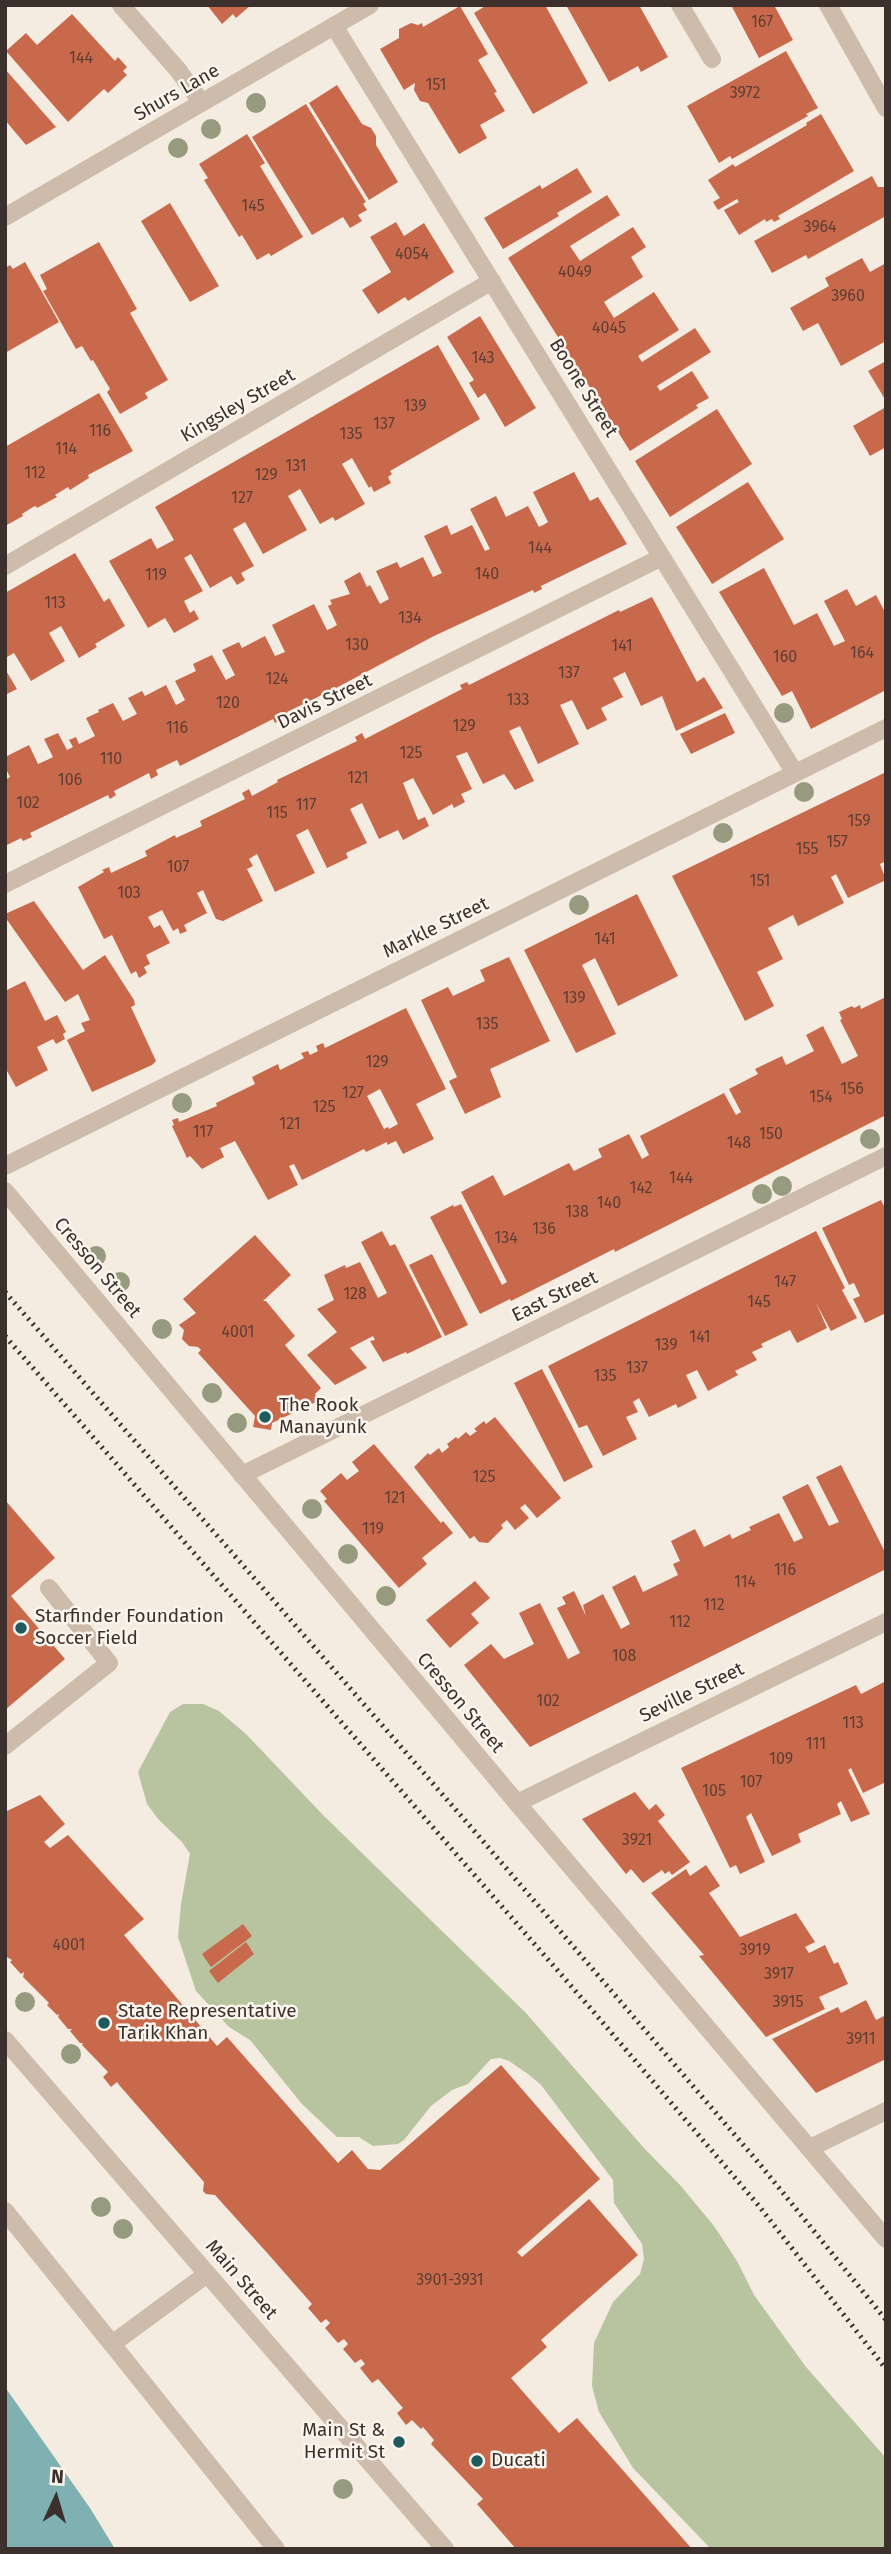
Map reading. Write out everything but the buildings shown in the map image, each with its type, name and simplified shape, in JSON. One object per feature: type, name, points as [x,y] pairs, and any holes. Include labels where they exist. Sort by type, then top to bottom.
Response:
[{"type":"street","points":[[121,5],[178,70],[201,102]]},
{"type":"street","name":"Shurs Lane","points":[[5,217],[370,5]]},
{"type":"street","points":[[680,5],[712,59]]},
{"type":"street","points":[[828,5],[886,108]]},
{"type":"street","name":"Boone Street","points":[[334,26],[795,773]]},
{"type":"street","name":"Kingsley Street","points":[[5,566],[492,281]]},
{"type":"street","name":"Davis Street","points":[[5,884],[662,557]]},
{"type":"street","name":"Markle Street","points":[[5,1167],[886,728]]},
{"type":"street","name":"East Street","points":[[242,1475],[886,1156]]},
{"type":"street","name":"Cresson Street","points":[[5,1191],[886,2239]]},
{"type":"street","points":[[5,1746],[109,1663],[49,1588]]},
{"type":"street","name":"Seville Street","points":[[517,1803],[886,1622]]},
{"type":"street","name":"Main Street","points":[[5,2040],[445,2549]]},
{"type":"street","points":[[810,2148],[886,2111]]},
{"type":"street","points":[[5,2211],[276,2549]]},
{"type":"street","points":[[112,2344],[207,2274]]},
{"type":"green space","points":[[183,1704],[203,1704],[219,1711],[246,1734],[323,1815],[526,2013],[643,2147],[680,2185],[714,2226],[737,2261],[754,2295],[806,2367],[886,2458],[886,2549],[711,2549],[633,2468],[599,2412],[592,2386],[594,2343],[613,2302],[640,2274],[644,2259],[642,2244],[614,2203],[613,2180],[541,2085],[528,2074],[509,2061],[491,2059],[468,2084],[452,2090],[431,2106],[398,2144],[373,2146],[359,2137],[337,2137],[302,2104],[250,2040],[229,2027],[196,1991],[178,1937],[190,1854],[147,1804],[138,1772],[170,1712]]},
{"type":"water","points":[[5,2387],[90,2508],[115,2549],[5,2549]]},
{"type":"railway","points":[[5,1292],[758,2162],[886,2320]]},
{"type":"railway","points":[[5,1336],[592,2010],[759,2206],[886,2369]]},
{"type":"place","name":"The Rook Manayunk","points":[[265,1417]]},
{"type":"place","name":"Starfinder Foundation Soccer Field","points":[[21,1628]]},
{"type":"place","name":"State Representative Tarik Khan","points":[[104,2023]]},
{"type":"place","name":"Main St & Hermit St","points":[[399,2442]]},
{"type":"place","name":"Ducati","points":[[477,2461]]}]
